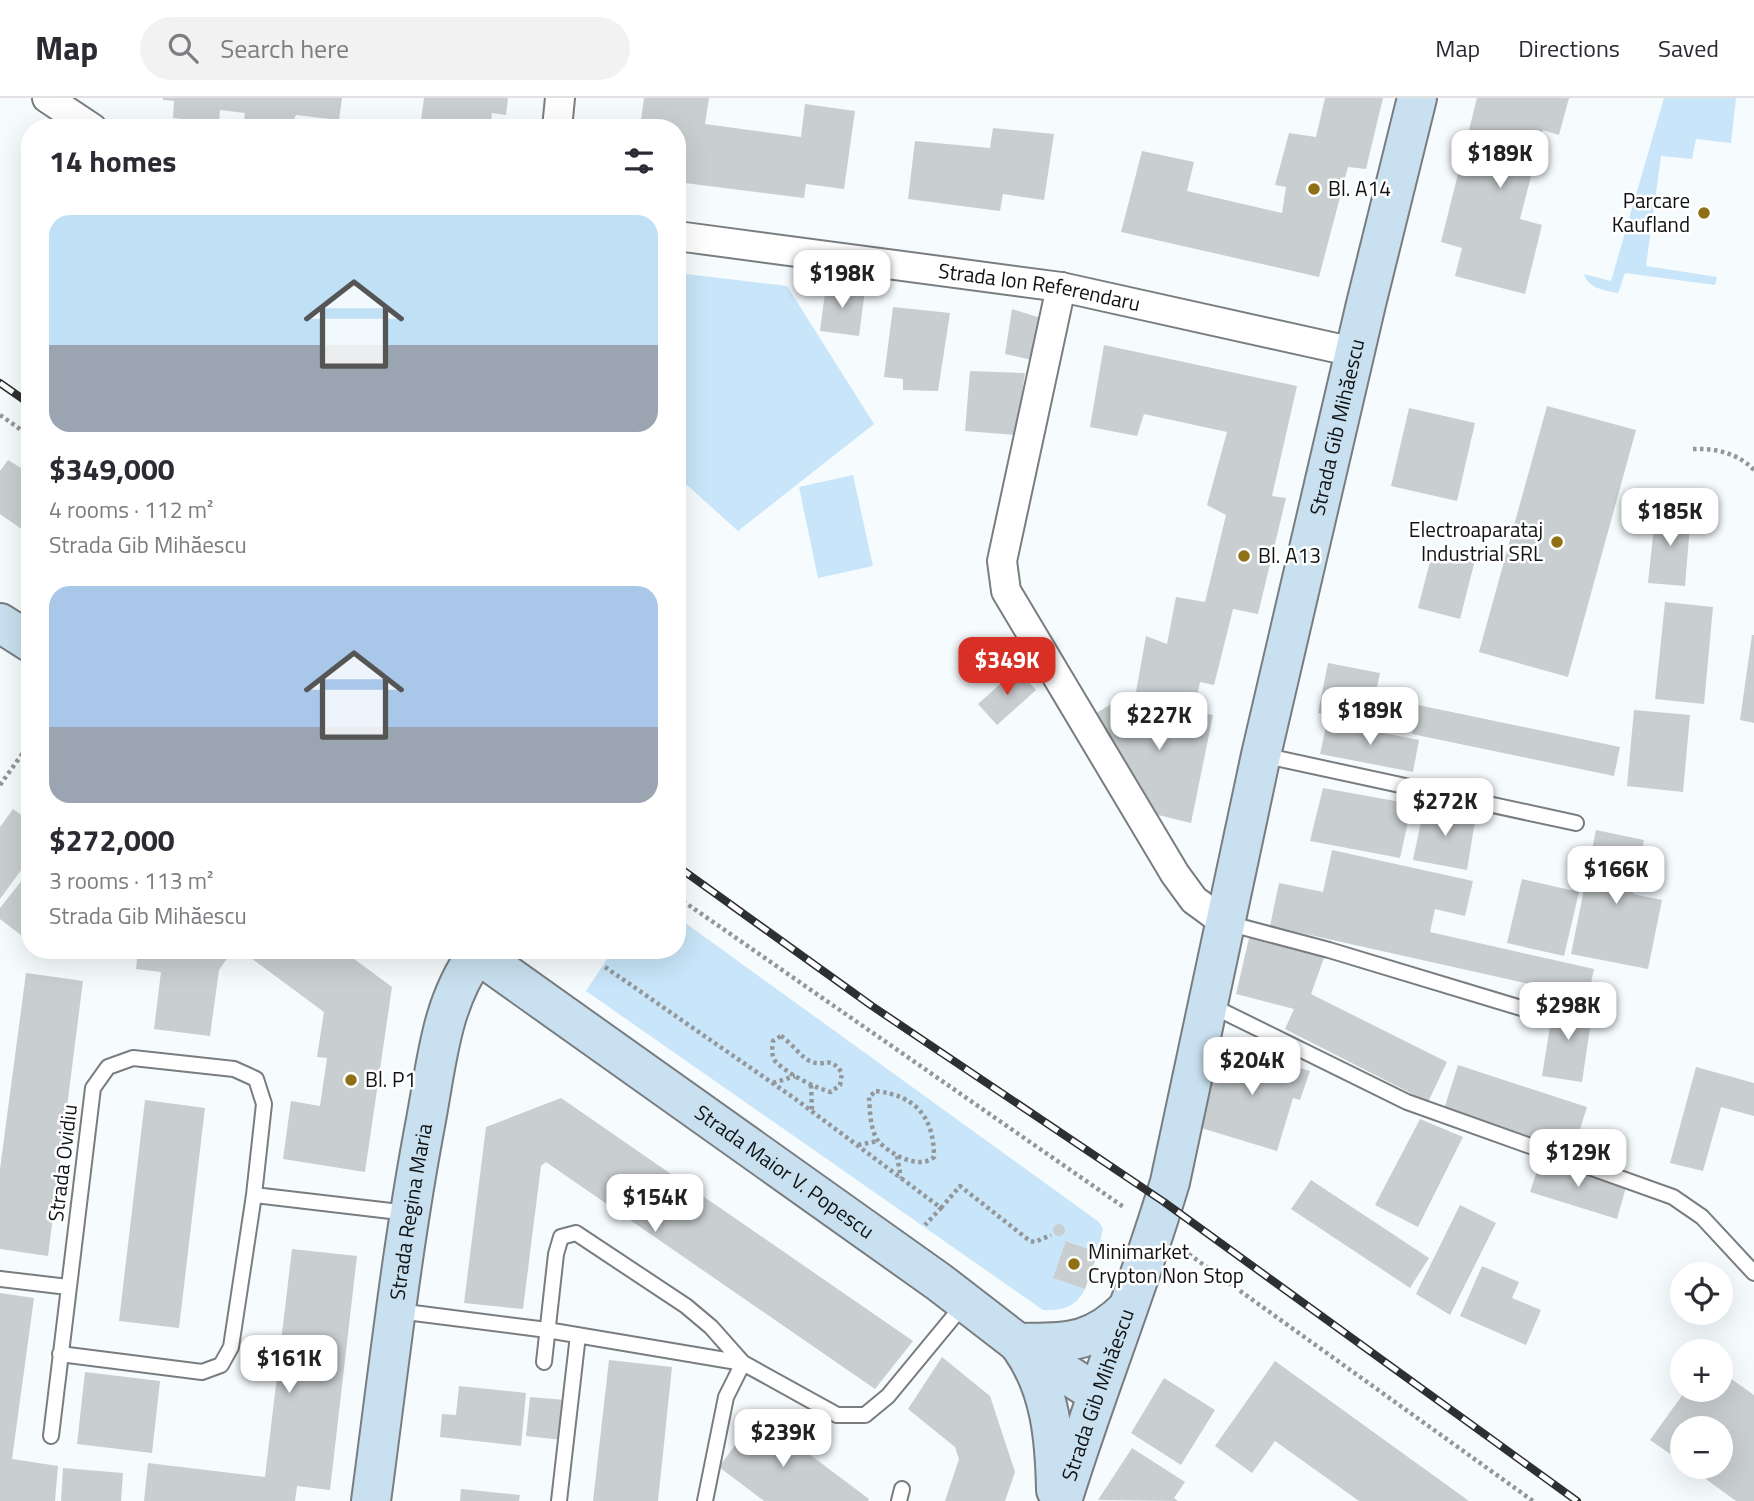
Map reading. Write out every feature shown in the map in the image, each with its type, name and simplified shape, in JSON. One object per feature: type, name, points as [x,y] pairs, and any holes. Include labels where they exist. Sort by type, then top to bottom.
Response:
[{"type":"main road","name":"Strada Gib Mihăescu","points":[[1059,1501],[1156,1230],[1170,1182],[1261,755],[1354,352],[1417,98]]},
{"type":"main road","points":[[0,623],[21,636]]},
{"type":"main road","name":"Strada Regina Maria","points":[[371,1501],[408,1213],[450,1002],[471,959]]},
{"type":"main road","name":"Strada Maior V. Popescu","points":[[485,959],[939,1282],[1018,1343],[1096,1393]]},
{"type":"main road","points":[[1018,1343],[1084,1338],[1100,1332],[1128,1308]]},
{"type":"main road","points":[[1018,1343],[1042,1386],[1050,1417],[1059,1501]]},
{"type":"street","points":[[47,98],[78,119]]},
{"type":"street","points":[[558,119],[560,98]]},
{"type":"street","name":"Strada Ion Referendaru","points":[[686,237],[1061,287],[1354,352]]},
{"type":"street","points":[[1061,287],[1002,561],[1006,591],[1175,874],[1194,900],[1224,922]]},
{"type":"lane","points":[[1261,755],[1576,823]]},
{"type":"lane","points":[[1224,922],[1329,950],[1531,1011]]},
{"type":"lane","points":[[1207,1003],[1407,1102],[1673,1197],[1702,1217],[1754,1273]]},
{"type":"lane","name":"Strada Ovidiu","points":[[51,1436],[60,1354],[68,1287],[93,1088],[108,1067],[133,1058],[234,1069],[256,1079],[264,1104],[254,1195],[231,1347],[221,1365],[202,1372],[60,1354]]},
{"type":"lane","points":[[254,1195],[408,1213]]},
{"type":"lane","points":[[544,1362],[556,1254],[561,1237],[576,1233],[686,1306],[711,1328],[743,1363],[837,1415],[865,1415],[888,1396],[965,1303]]},
{"type":"lane","points":[[0,1279],[68,1287]]},
{"type":"lane","name":"Strada Regina Maria","points":[[396,1310],[547,1330],[743,1363]]},
{"type":"lane","points":[[559,1501],[578,1335]]},
{"type":"lane","points":[[705,1501],[726,1396],[743,1363]]},
{"type":"path","points":[[0,415],[21,430]]},
{"type":"path","points":[[1693,449],[1727,453],[1747,462],[1754,470]]},
{"type":"path","points":[[0,785],[21,756]]},
{"type":"path","points":[[686,903],[1156,1230],[1533,1501]]},
{"type":"path","points":[[605,967],[773,1083],[941,1208]]},
{"type":"path","points":[[781,1036],[809,1061],[818,1063],[826,1060],[836,1064],[842,1073],[840,1085],[831,1091],[816,1089],[796,1075],[775,1062],[771,1051],[773,1041],[781,1036]]},
{"type":"path","points":[[773,1083],[796,1075]]},
{"type":"path","points":[[811,1085],[812,1111]]},
{"type":"path","points":[[876,1091],[902,1097],[923,1112],[930,1123],[934,1157],[928,1163],[921,1164],[897,1155],[878,1141],[870,1112],[870,1097],[876,1091]]},
{"type":"path","points":[[857,1145],[878,1141]]},
{"type":"path","points":[[897,1155],[901,1178]]},
{"type":"path","points":[[925,1225],[960,1186],[1030,1241],[1035,1242],[1051,1235]]},
{"type":"shaded area","points":[[1664,98],[1736,98],[1731,143],[1696,139],[1692,159],[1661,156],[1646,266],[1717,277],[1715,285],[1625,273],[1618,293],[1598,288],[1589,283],[1584,274],[1611,281]]},
{"type":"shaded area","points":[[686,274],[787,286],[874,424],[738,531],[686,484]]},
{"type":"shaded area","points":[[853,475],[873,566],[818,578],[799,487]]},
{"type":"shaded area","points":[[686,924],[1099,1222],[1103,1229],[1098,1252],[1067,1241],[1054,1278],[1085,1289],[1073,1304],[1062,1309],[1043,1310],[586,991],[607,959],[686,959]]},
{"type":"building","points":[[342,98],[339,119],[296,115],[294,119],[244,119],[245,113],[220,110],[219,119],[182,119],[173,118],[174,101],[163,100]]},
{"type":"building","points":[[424,98],[508,98],[506,115],[492,113],[491,119],[421,119]]},
{"type":"building","points":[[644,98],[709,98],[705,124],[801,137],[805,104],[855,111],[844,189],[806,184],[804,198],[686,183],[686,119],[641,119]]},
{"type":"building","name":"Bl. A14","points":[[1325,98],[1383,98],[1366,169],[1348,167],[1319,277],[1121,232],[1142,151],[1194,162],[1187,191],[1282,213],[1286,187],[1275,185],[1289,133],[1316,137]]},
{"type":"building","points":[[1477,98],[1569,98],[1559,135],[1543,130],[1520,219],[1542,225],[1525,294],[1455,276],[1462,248],[1441,242]]},
{"type":"building","points":[[993,128],[1054,134],[1044,200],[1003,194],[1000,211],[908,199],[915,141],[990,148]]},
{"type":"building","points":[[826,285],[865,290],[859,336],[820,331]]},
{"type":"building","points":[[893,307],[950,313],[938,391],[903,390],[903,379],[884,377]]},
{"type":"building","points":[[1012,309],[1044,319],[1037,361],[1005,354]]},
{"type":"building","name":"Bl. A13","points":[[1104,345],[1297,386],[1272,496],[1286,498],[1258,614],[1233,609],[1214,685],[1200,682],[1195,706],[1136,692],[1146,636],[1167,644],[1176,597],[1205,602],[1226,515],[1207,505],[1227,432],[1144,414],[1137,436],[1090,427]]},
{"type":"building","points":[[970,371],[1025,373],[1016,435],[965,431]]},
{"type":"building","points":[[1547,406],[1636,430],[1568,677],[1479,652]]},
{"type":"building","points":[[1409,408],[1475,423],[1457,501],[1391,486]]},
{"type":"building","points":[[8,460],[21,468],[21,529],[0,514],[0,471]]},
{"type":"building","points":[[1656,508],[1691,512],[1685,586],[1648,583]]},
{"type":"building","points":[[1433,550],[1475,560],[1460,619],[1418,608]]},
{"type":"building","points":[[1665,602],[1713,607],[1704,704],[1655,699]]},
{"type":"building","points":[[1754,635],[1754,723],[1740,720]]},
{"type":"building","points":[[1328,663],[1380,673],[1369,724],[1318,713]]},
{"type":"building","points":[[1017,669],[1036,690],[997,725],[978,704]]},
{"type":"building","points":[[1123,697],[1213,715],[1191,823],[1150,813],[1093,715]]},
{"type":"building","points":[[1418,705],[1620,747],[1614,776],[1412,734]]},
{"type":"building","points":[[1634,710],[1690,715],[1683,792],[1627,786]]},
{"type":"building","points":[[1327,722],[1419,740],[1413,772],[1320,754]]},
{"type":"building","points":[[1323,788],[1412,804],[1400,858],[1310,841]]},
{"type":"building","points":[[1424,807],[1476,815],[1467,870],[1413,860]]},
{"type":"building","points":[[13,809],[21,815],[21,870],[0,899],[0,827]]},
{"type":"building","points":[[1596,830],[1644,840],[1633,894],[1662,900],[1648,969],[1571,954]]},
{"type":"building","points":[[1332,850],[1473,881],[1465,916],[1435,909],[1430,932],[1594,969],[1588,997],[1270,926],[1279,883],[1323,892]]},
{"type":"building","points":[[1522,879],[1579,892],[1564,956],[1507,943]]},
{"type":"building","points":[[21,881],[21,935],[0,919],[0,908]]},
{"type":"building","points":[[1250,934],[1325,955],[1311,994],[1447,1062],[1428,1102],[1285,1029],[1294,1009],[1236,994]]},
{"type":"building","points":[[137,959],[227,959],[219,970],[210,1036],[154,1029],[161,972],[136,969]]},
{"type":"building","name":"Bl. P1","points":[[252,959],[354,959],[392,987],[365,1172],[283,1159],[291,1101],[320,1106],[327,1058],[317,1057],[324,1012]]},
{"type":"building","points":[[26,973],[83,981],[48,1256],[0,1249],[0,1169]]},
{"type":"building","points":[[1554,1002],[1593,1008],[1582,1082],[1542,1076]]},
{"type":"building","points":[[1224,1044],[1310,1071],[1300,1100],[1293,1098],[1277,1151],[1198,1127]]},
{"type":"building","points":[[1458,1065],[1587,1107],[1573,1151],[1444,1109]]},
{"type":"building","points":[[1696,1067],[1754,1083],[1754,1116],[1721,1107],[1703,1171],[1670,1163]]},
{"type":"building","points":[[561,1098],[913,1341],[875,1389],[546,1162],[541,1166],[523,1309],[464,1303],[486,1127]]},
{"type":"building","points":[[145,1100],[205,1108],[179,1328],[119,1321]]},
{"type":"building","points":[[1420,1119],[1463,1137],[1418,1227],[1375,1205]]},
{"type":"building","points":[[1541,1158],[1626,1187],[1617,1219],[1530,1192]]},
{"type":"building","points":[[1311,1180],[1429,1258],[1410,1288],[1291,1209]]},
{"type":"building","points":[[1460,1205],[1496,1223],[1450,1315],[1416,1294]]},
{"type":"building","points":[[1059,1224],[1065,1230],[1059,1236],[1053,1230]]},
{"type":"building","points":[[1066,1241],[1098,1252],[1085,1289],[1053,1278]]},
{"type":"building","points":[[292,1249],[357,1256],[330,1490],[297,1486],[295,1501],[144,1501],[148,1463],[265,1477]]},
{"type":"building","points":[[1482,1266],[1519,1282],[1512,1298],[1541,1310],[1526,1345],[1460,1316]]},
{"type":"building","points":[[0,1293],[34,1298],[12,1459],[58,1466],[55,1501],[0,1501]]},
{"type":"building","points":[[942,1357],[990,1396],[1015,1472],[1005,1501],[945,1501],[959,1459],[955,1447],[908,1409]]},
{"type":"building","points":[[609,1360],[672,1367],[658,1501],[593,1501]]},
{"type":"building","points":[[1275,1361],[1469,1501],[1359,1501],[1275,1441],[1252,1473],[1215,1446]]},
{"type":"building","points":[[85,1372],[160,1381],[152,1453],[77,1444]]},
{"type":"building","points":[[1164,1378],[1215,1410],[1181,1465],[1131,1433]]},
{"type":"building","points":[[1733,1380],[1754,1395],[1754,1501],[1736,1501],[1706,1479],[1733,1479],[1733,1416],[1670,1416],[1670,1454],[1650,1440],[1677,1402],[1733,1402]]},
{"type":"building","points":[[459,1386],[526,1393],[521,1446],[440,1437],[442,1414],[456,1415]]},
{"type":"building","points":[[530,1397],[566,1400],[562,1440],[526,1436]]},
{"type":"building","points":[[757,1415],[869,1499],[868,1501],[764,1501],[719,1467]]},
{"type":"building","points":[[1132,1448],[1185,1482],[1174,1498],[1178,1501],[1098,1500]]},
{"type":"building","points":[[63,1468],[123,1473],[121,1501],[61,1501]]},
{"type":"building","points":[[461,1489],[520,1495],[519,1501],[460,1501]]},
{"type":"railway","points":[[0,383],[21,398]]},
{"type":"railway","points":[[686,872],[872,1006],[1164,1202],[1577,1501]]},
{"type":"place","name":"Bl. A14","points":[[1314,189]]},
{"type":"place","name":"Parcare Kaufland","points":[[1704,213]]},
{"type":"place","name":"Electroaparataj Industrial SRL","points":[[1557,542]]},
{"type":"place","name":"Bl. A13","points":[[1244,556]]},
{"type":"place","name":"Bl. P1","points":[[351,1080]]},
{"type":"place","name":"Minimarket Crypton Non Stop","points":[[1074,1264]]}]
